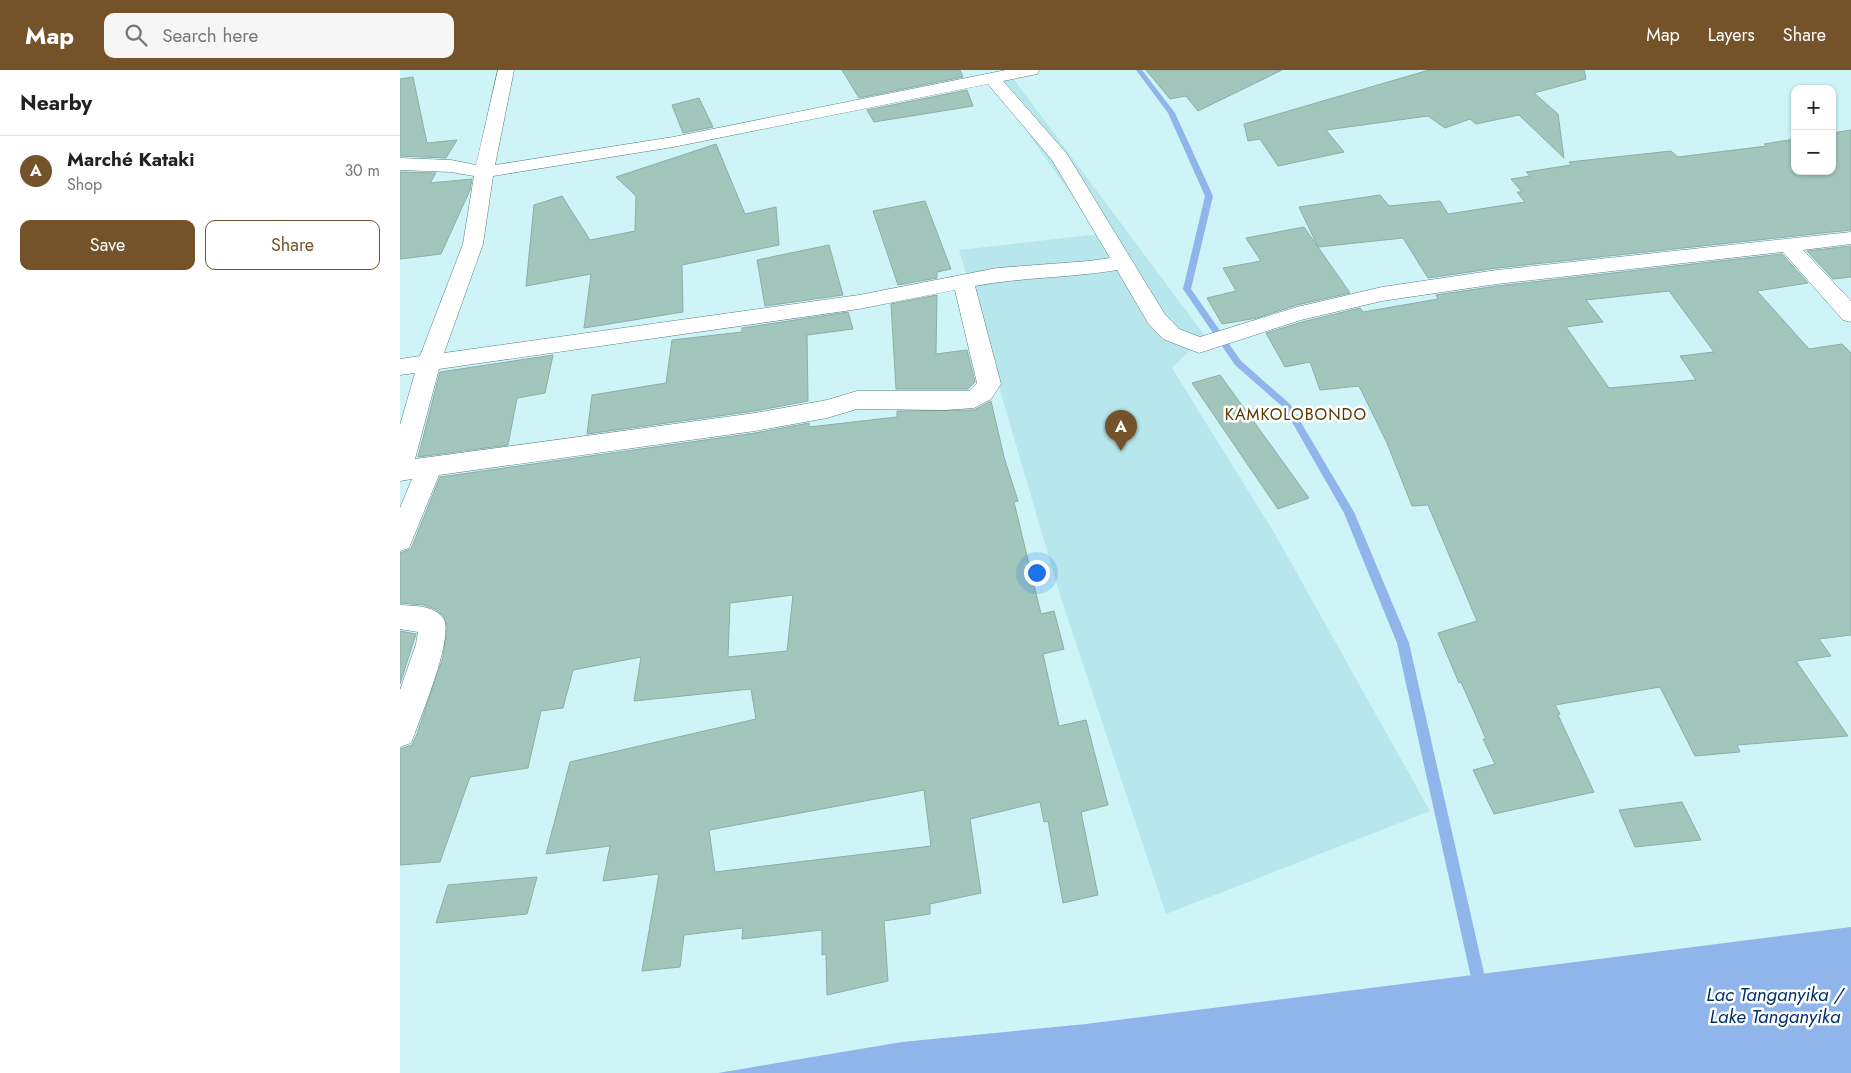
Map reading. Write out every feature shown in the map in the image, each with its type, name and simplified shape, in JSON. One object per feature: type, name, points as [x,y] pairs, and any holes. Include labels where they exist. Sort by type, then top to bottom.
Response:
[{"type":"street","points":[[506,70],[484,172],[474,244],[429,363],[400,470],[428,468],[755,422],[827,409],[857,400],[945,401],[974,398],[982,393],[988,384],[963,281]]},
{"type":"street","points":[[400,164],[451,166],[484,172],[673,142],[1031,70]]},
{"type":"street","points":[[992,78],[1060,158],[1156,318],[1171,334],[1199,345],[1297,314],[1382,294],[1497,277],[1851,238]]},
{"type":"street","points":[[1787,244],[1851,314]]},
{"type":"street","points":[[400,366],[859,302],[997,274],[1089,268],[1124,262]]},
{"type":"street","points":[[400,540],[428,468]]},
{"type":"street","points":[[400,617],[424,619],[433,627],[430,644],[400,733]]},
{"type":"shaded area","points":[[1012,77],[1205,336],[1172,368],[1275,534],[1430,811],[1166,914],[1060,595],[959,250],[1099,234],[992,82]]},
{"type":"water","name":"Lac Tanganyika / Lake Tanganyika","points":[[1851,927],[1851,1073],[718,1073],[902,1042],[1086,1024]]},
{"type":"building","points":[[842,70],[960,70],[963,77],[859,98]]},
{"type":"building","points":[[1146,70],[1282,70],[1198,111],[1186,96],[1170,99]]},
{"type":"building","points":[[1429,70],[1584,70],[1586,79],[1534,93],[1558,114],[1564,158],[1519,115],[1476,124],[1470,119],[1445,128],[1428,116],[1326,130],[1344,152],[1278,166],[1260,139],[1248,141],[1244,124]]},
{"type":"building","points":[[413,77],[427,143],[457,140],[446,158],[400,156],[400,79]]},
{"type":"building","points":[[967,90],[973,106],[874,122],[867,110]]},
{"type":"building","points":[[699,98],[713,127],[683,133],[672,105]]},
{"type":"building","points":[[1851,130],[1851,230],[1497,268],[1428,278],[1403,238],[1318,247],[1299,207],[1380,195],[1389,206],[1440,201],[1448,214],[1525,202],[1517,192],[1522,192],[1511,179],[1530,176],[1526,172],[1571,165],[1569,162],[1671,151],[1678,157],[1767,146],[1764,144],[1791,140],[1791,175],[1836,175],[1836,132]]},
{"type":"building","points":[[716,144],[745,214],[776,207],[779,245],[682,265],[683,312],[584,328],[591,274],[526,286],[534,205],[562,196],[590,240],[635,231],[636,196],[616,177]]},
{"type":"building","points":[[400,172],[436,173],[430,183],[472,179],[470,190],[441,254],[400,259]]},
{"type":"building","points":[[925,201],[951,269],[937,272],[937,278],[898,285],[873,211]]},
{"type":"building","points":[[1304,227],[1350,293],[1297,305],[1257,318],[1222,324],[1207,298],[1236,291],[1223,268],[1261,261],[1246,238]]},
{"type":"building","points":[[829,245],[843,295],[765,306],[757,260]]},
{"type":"building","points":[[1851,246],[1851,277],[1833,279],[1807,251]]},
{"type":"building","points":[[1782,254],[1808,283],[1757,291],[1809,349],[1842,344],[1851,353],[1851,635],[1819,639],[1831,656],[1796,661],[1848,736],[1737,745],[1740,752],[1695,756],[1660,687],[1555,705],[1594,792],[1494,814],[1473,770],[1495,764],[1483,739],[1486,739],[1438,633],[1477,621],[1428,505],[1412,506],[1387,443],[1359,386],[1320,390],[1310,362],[1285,367],[1266,333],[1360,308],[1363,312],[1438,299],[1436,295],[1497,286]],"holes":[[[1669,291],[1714,352],[1680,356],[1696,380],[1609,388],[1566,327],[1603,322],[1586,300]]]},
{"type":"building","points":[[937,295],[936,354],[967,350],[975,382],[968,389],[896,389],[891,304]]},
{"type":"building","points":[[848,312],[853,329],[807,335],[808,401],[755,411],[587,434],[592,395],[666,383],[672,340],[742,332],[742,328]]},
{"type":"building","points":[[553,355],[545,393],[517,398],[508,445],[418,457],[440,372]]},
{"type":"building","points":[[1220,375],[1309,498],[1278,509],[1192,383]]},
{"type":"building","points":[[991,401],[1004,457],[1018,501],[1014,502],[1041,614],[1054,611],[1064,649],[1043,654],[1059,726],[1086,720],[1108,805],[1081,812],[1098,895],[1063,903],[1048,821],[1044,822],[1040,802],[970,819],[981,893],[930,904],[930,914],[884,921],[888,981],[827,995],[826,954],[822,955],[822,930],[742,939],[743,928],[684,935],[680,967],[642,971],[659,874],[603,881],[610,846],[546,854],[570,762],[756,719],[751,689],[634,701],[641,657],[573,670],[563,708],[541,711],[528,768],[470,777],[440,862],[400,865],[400,749],[412,745],[417,734],[443,657],[447,627],[444,617],[435,609],[424,605],[400,603],[400,553],[411,549],[440,477],[755,433],[809,423],[809,427],[897,417],[897,411],[974,410]],"holes":[[[793,595],[787,651],[728,657],[730,603]],[[924,790],[931,846],[715,872],[709,830]]]},
{"type":"building","points":[[400,631],[416,634],[400,684]]},
{"type":"building","points":[[1682,802],[1701,840],[1635,847],[1619,810]]},
{"type":"building","points":[[537,877],[527,914],[436,923],[448,885]]},
{"type":"waterway","points":[[1139,70],[1171,113],[1209,196],[1187,289],[1238,363],[1287,406],[1349,512],[1403,643],[1477,973]]},
{"type":"place","name":"Marché Kataki","points":[[1121,451]]},
{"type":"district","name":"KAMKOLOBONDO","points":[[1296,414]]}]
